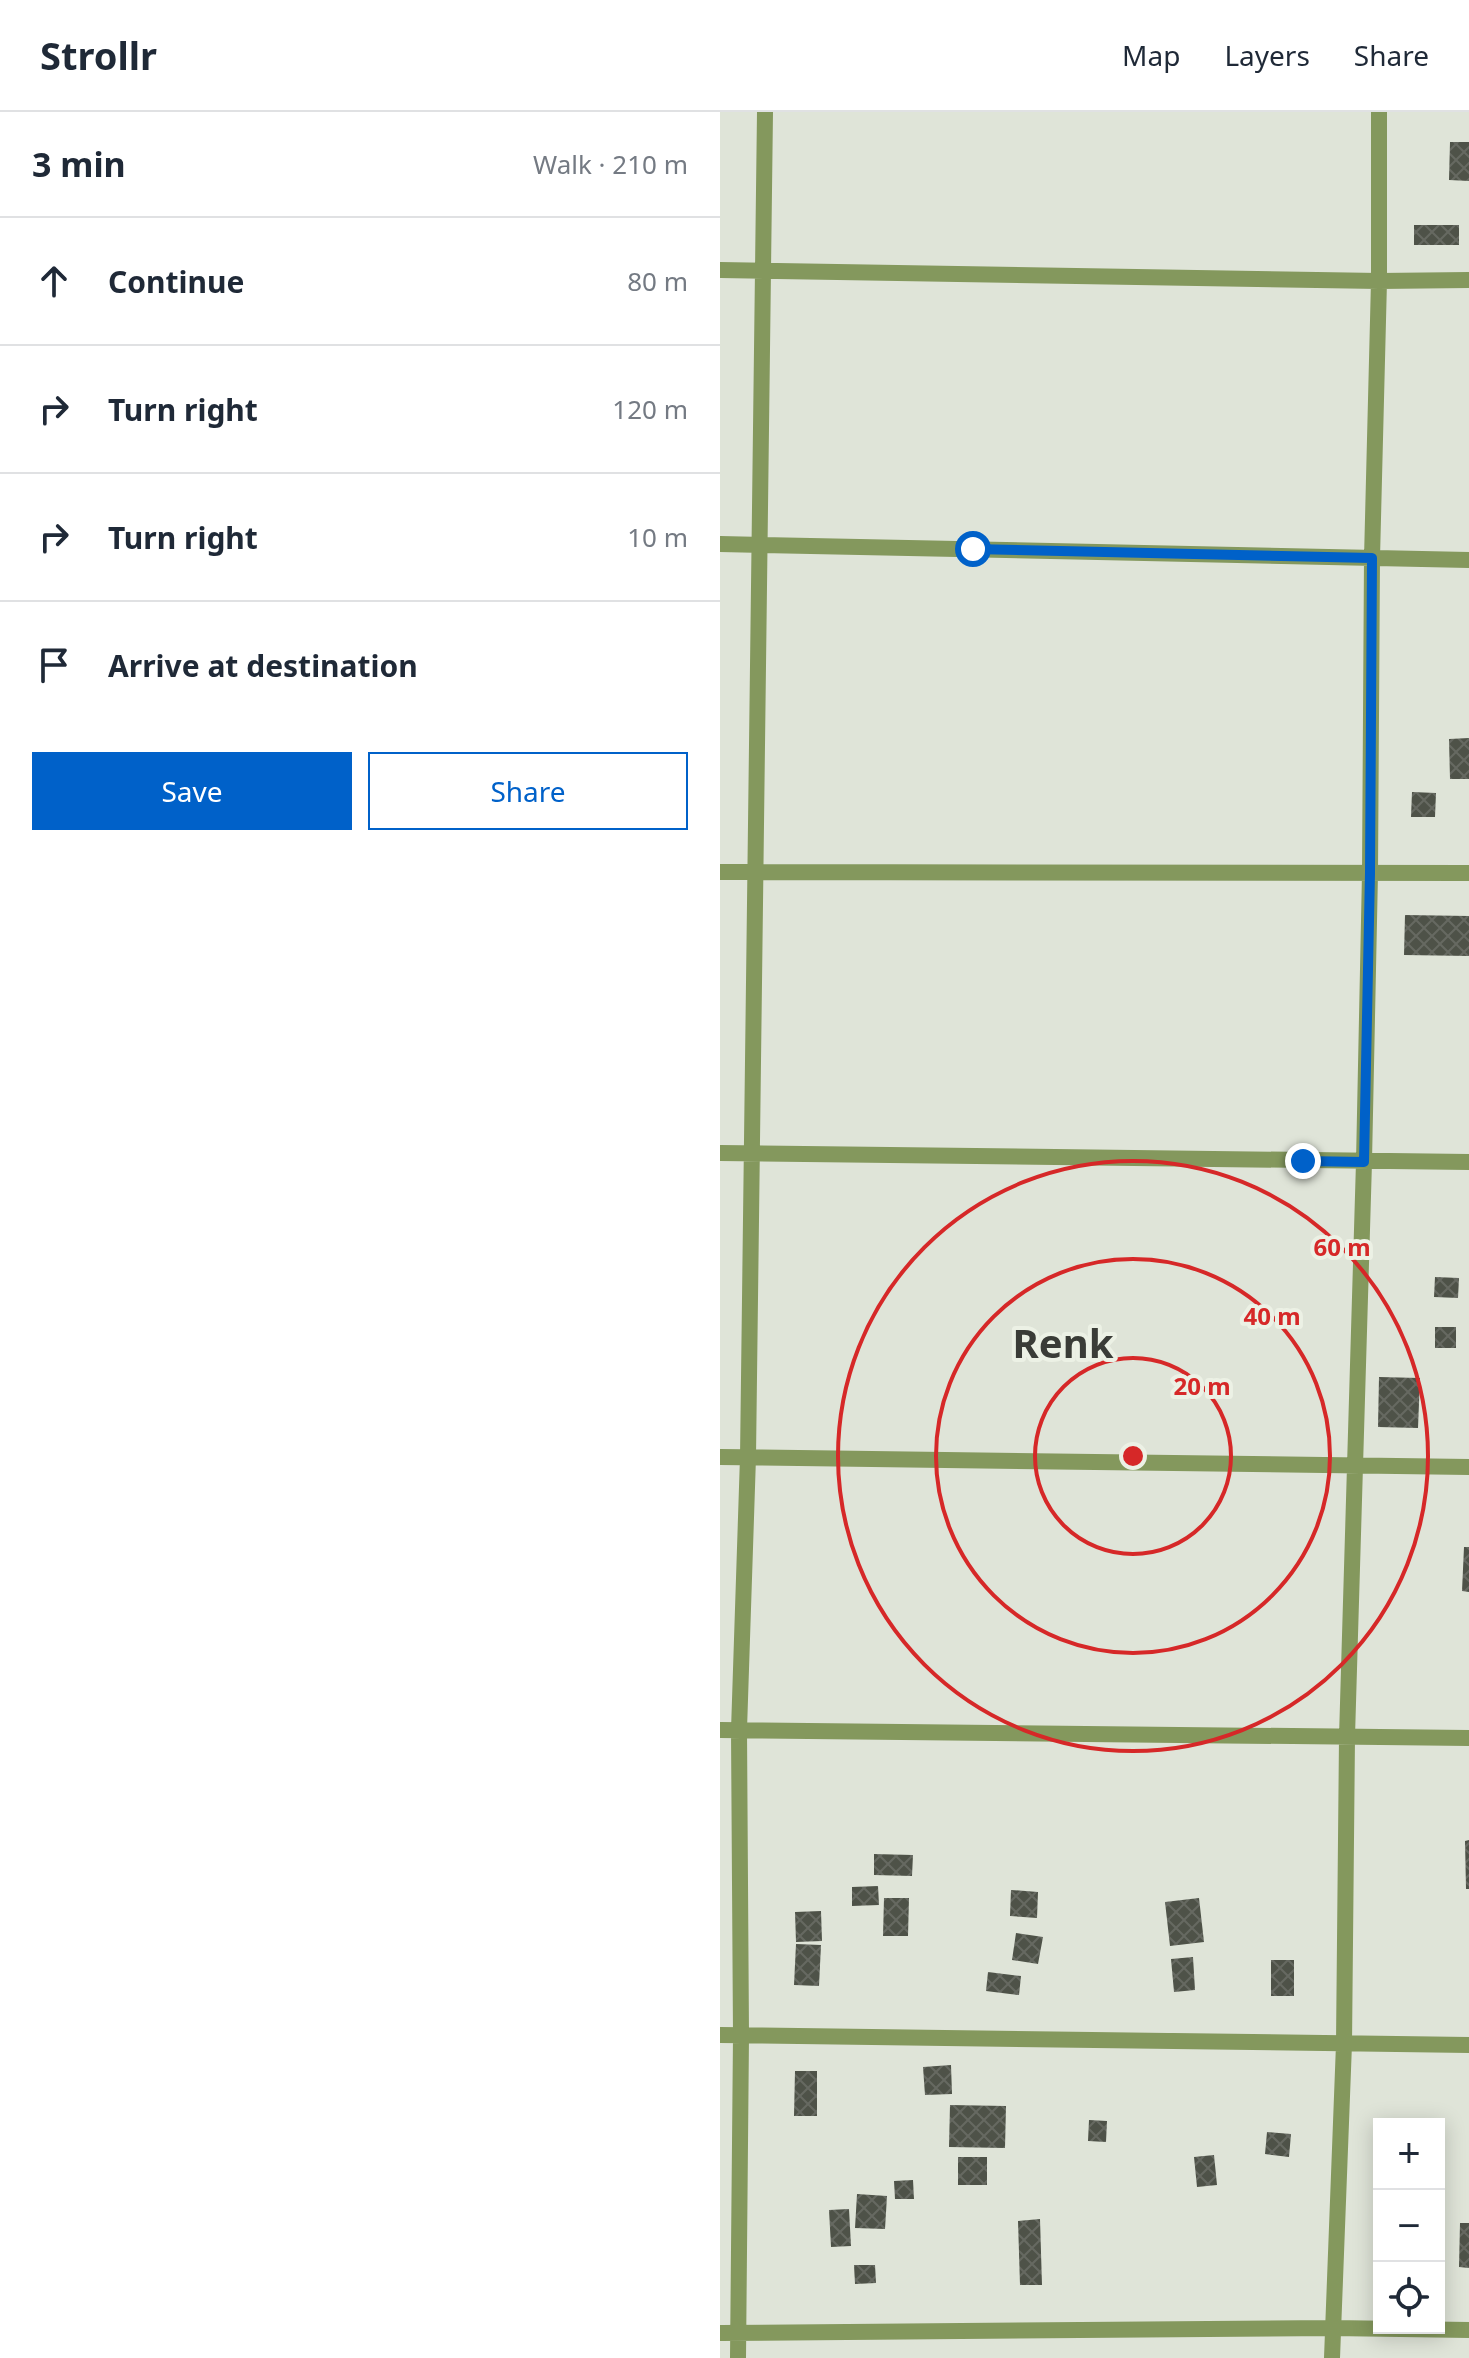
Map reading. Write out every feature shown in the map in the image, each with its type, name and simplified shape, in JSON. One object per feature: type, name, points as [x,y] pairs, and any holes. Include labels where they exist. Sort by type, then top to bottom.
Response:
[{"type":"street","points":[[738,2358],[741,2036],[739,1730],[748,1457],[765,112]]},
{"type":"street","points":[[1332,2358],[1344,2044],[1347,1737],[1364,1162],[1379,281],[1379,112]]},
{"type":"street","points":[[720,270],[1469,280]]},
{"type":"street","points":[[720,544],[1469,560]]},
{"type":"street","points":[[720,872],[1469,873]]},
{"type":"street","points":[[720,1153],[1469,1162]]},
{"type":"street","points":[[720,1457],[1355,1468],[1469,1467]]},
{"type":"street","points":[[720,1730],[1469,1738]]},
{"type":"street","points":[[720,2035],[1469,2045]]},
{"type":"street","points":[[720,2333],[1332,2328],[1469,2330]]},
{"type":"building","points":[[1450,142],[1469,142],[1469,181],[1449,180]]},
{"type":"building","points":[[1414,225],[1459,225],[1459,245],[1414,245]]},
{"type":"building","points":[[1469,738],[1469,779],[1450,779],[1449,739]]},
{"type":"building","points":[[1412,792],[1436,793],[1435,817],[1411,817]]},
{"type":"building","points":[[1405,915],[1469,916],[1469,956],[1404,955]]},
{"type":"building","points":[[1435,1277],[1459,1278],[1458,1298],[1434,1297]]},
{"type":"building","points":[[1435,1327],[1456,1327],[1456,1348],[1435,1348]]},
{"type":"building","points":[[1379,1377],[1420,1378],[1418,1428],[1378,1427]]},
{"type":"building","points":[[1464,1547],[1469,1547],[1469,1592],[1462,1591]]},
{"type":"building","points":[[1469,1840],[1469,1889],[1466,1889],[1465,1841]]},
{"type":"building","points":[[874,1854],[913,1855],[912,1876],[874,1875]]},
{"type":"building","points":[[878,1886],[879,1905],[852,1906],[852,1887]]},
{"type":"building","points":[[1011,1890],[1038,1892],[1037,1918],[1010,1916]]},
{"type":"building","points":[[884,1898],[909,1898],[908,1936],[883,1936]]},
{"type":"building","points":[[1199,1898],[1204,1942],[1170,1946],[1165,1902]]},
{"type":"building","points":[[821,1911],[822,1941],[796,1942],[795,1912]]},
{"type":"building","points":[[1016,1933],[1043,1937],[1038,1964],[1012,1960]]},
{"type":"building","points":[[796,1944],[821,1945],[819,1986],[794,1985]]},
{"type":"building","points":[[1193,1957],[1195,1990],[1174,1992],[1171,1959]]},
{"type":"building","points":[[1271,1960],[1294,1960],[1294,1996],[1271,1996]]},
{"type":"building","points":[[988,1972],[1021,1976],[1019,1995],[986,1991]]},
{"type":"building","points":[[951,2065],[952,2094],[925,2095],[923,2067]]},
{"type":"building","points":[[795,2071],[817,2071],[817,2116],[794,2116]]},
{"type":"building","points":[[950,2105],[1006,2106],[1005,2148],[949,2147]]},
{"type":"building","points":[[1089,2120],[1107,2121],[1106,2142],[1088,2141]]},
{"type":"building","points":[[1267,2132],[1291,2134],[1289,2157],[1265,2154]]},
{"type":"building","points":[[1214,2155],[1217,2185],[1197,2187],[1194,2157]]},
{"type":"building","points":[[958,2157],[987,2157],[987,2185],[958,2185]]},
{"type":"building","points":[[913,2180],[914,2199],[895,2199],[894,2181]]},
{"type":"building","points":[[857,2194],[887,2196],[885,2229],[855,2228]]},
{"type":"building","points":[[849,2209],[851,2246],[831,2247],[829,2210]]},
{"type":"building","points":[[1040,2219],[1042,2285],[1020,2285],[1018,2221]]},
{"type":"building","points":[[1460,2223],[1469,2223],[1469,2268],[1459,2267]]},
{"type":"building","points":[[854,2265],[875,2265],[876,2283],[855,2284]]},
{"type":"district","name":"Renk","points":[[1063,1342]]},
{"type":"route","points":[[973,549],[1372,558],[1364,1162],[1303,1161]]}]
